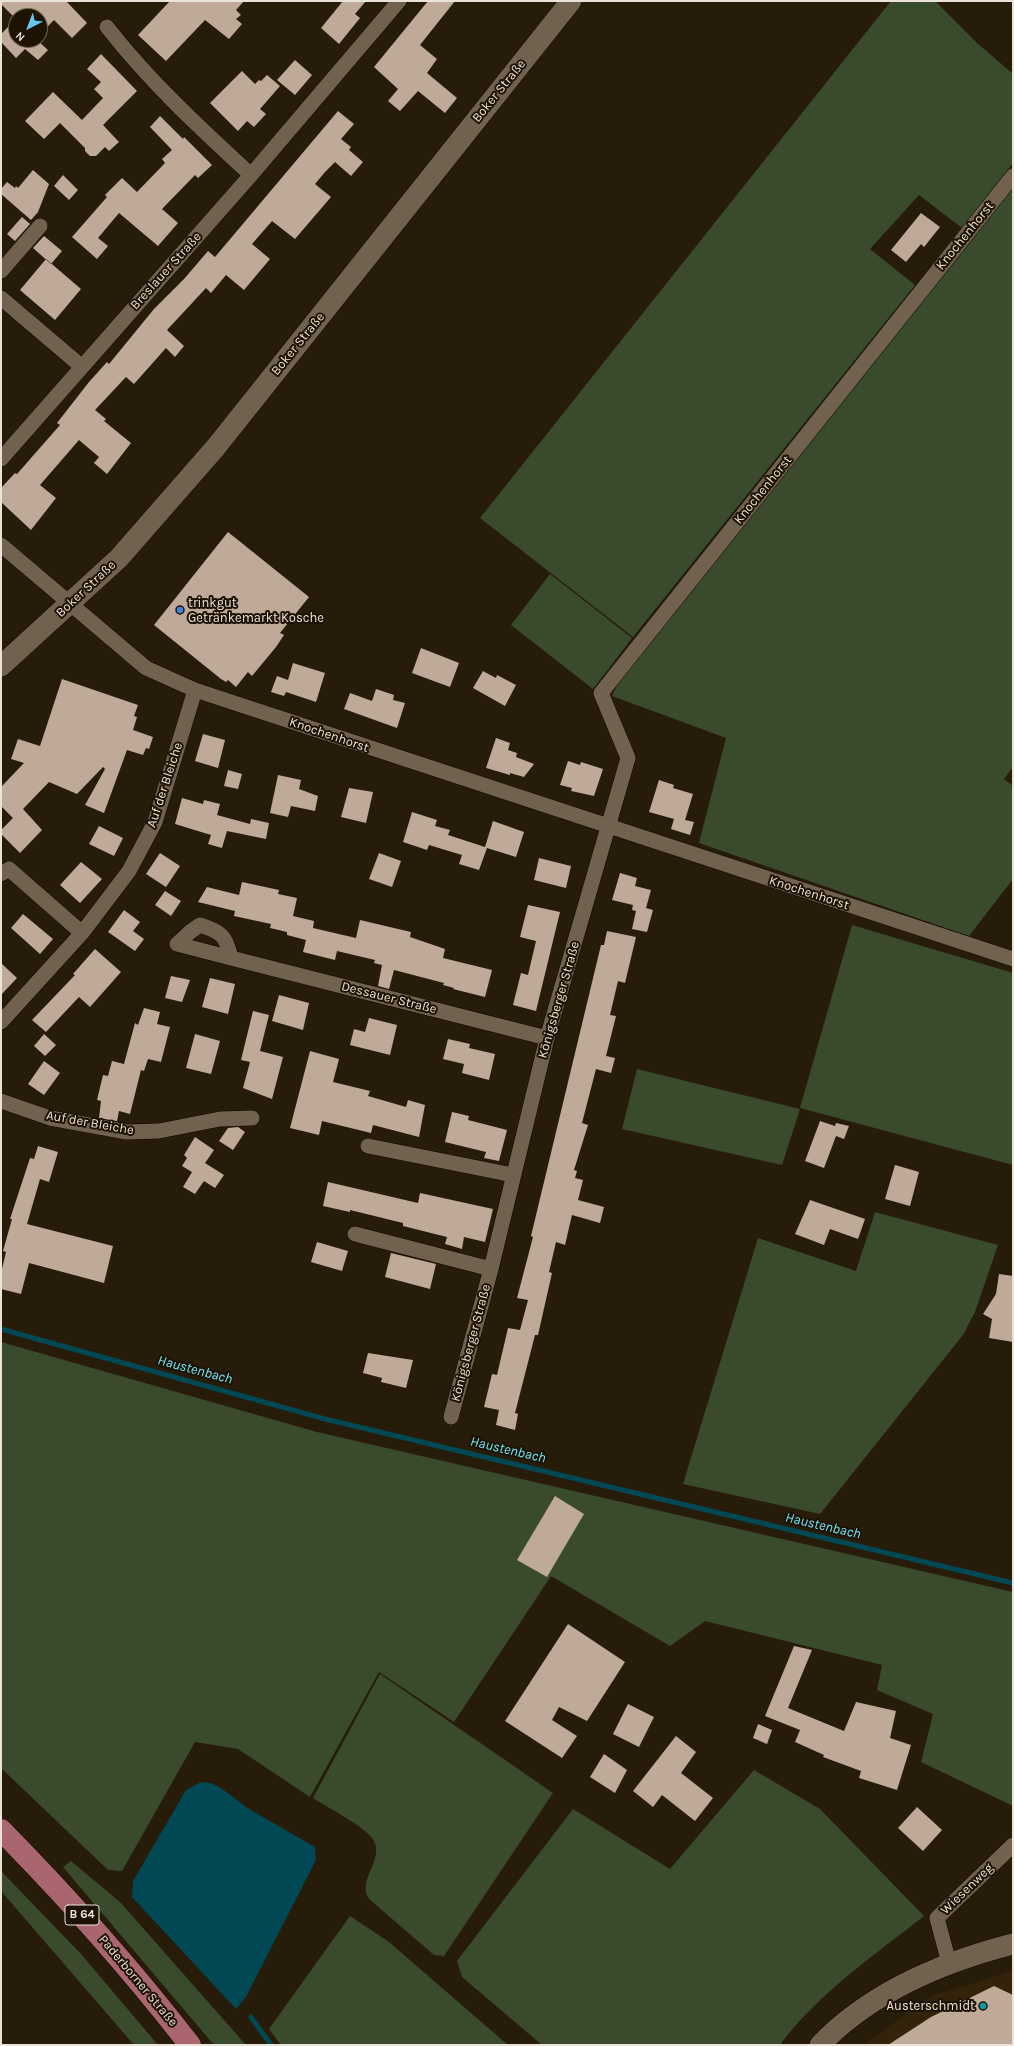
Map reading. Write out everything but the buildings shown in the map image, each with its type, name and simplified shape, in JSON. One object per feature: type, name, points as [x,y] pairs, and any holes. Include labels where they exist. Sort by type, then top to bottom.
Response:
[{"type":"main road","name":"Boker Straße","points":[[1,666],[72,603],[119,558],[216,447],[571,1]]},
{"type":"main road","name":"Paderborner Straße","points":[[1,1830],[80,1913],[139,1981],[190,2045]]},
{"type":"main road","points":[[820,2045],[840,2027],[877,2000],[911,1980],[949,1963],[1013,1944]]},
{"type":"street","name":"Breslauer Straße","points":[[1,459],[251,175],[399,1]]},
{"type":"street","points":[[107,27],[133,61],[251,175]]},
{"type":"street","name":"Knochenhorst","points":[[608,826],[628,758],[601,693],[1013,176]]},
{"type":"street","points":[[1,271],[40,226]]},
{"type":"street","points":[[1,298],[82,366]]},
{"type":"street","name":"Knochenhorst","points":[[1,545],[72,603],[146,668],[195,690],[1012,958]]},
{"type":"street","name":"Auf der Bleiche","points":[[1,1022],[82,933],[130,871],[155,822],[195,690]]},
{"type":"street","name":"Königsberger Straße","points":[[451,1418],[491,1269],[547,1038],[608,826]]},
{"type":"street","points":[[1,874],[9,869],[82,933]]},
{"type":"street","name":"Dessauer Straße","points":[[231,958],[547,1038]]},
{"type":"street","name":"Auf der Bleiche","points":[[1,1101],[50,1118],[127,1132],[159,1131],[220,1119],[252,1118]]},
{"type":"street","points":[[368,1146],[513,1175]]},
{"type":"street","name":"Königsberger Straße","points":[[355,1234],[491,1269]]},
{"type":"street","name":"Wiesenweg","points":[[949,1963],[937,1918],[1013,1845]]},
{"type":"shaded area","name":"Austerschmidt","points":[[1013,1971],[1013,2045],[864,2045],[929,1997]]},
{"type":"green space","points":[[891,1],[935,1],[977,43],[1013,74],[1013,163],[962,228],[919,195],[870,249],[915,285],[633,637],[480,518]]},
{"type":"green space","points":[[1013,188],[1013,767],[1004,779],[1013,786],[1013,879],[969,936],[699,843],[726,738],[612,696],[619,681]]},
{"type":"green space","points":[[550,574],[632,638],[593,689],[511,625]]},
{"type":"green space","points":[[852,925],[1013,973],[1013,1165],[800,1108]]},
{"type":"green space","points":[[637,1069],[800,1109],[782,1165],[622,1129]]},
{"type":"green space","points":[[875,1212],[998,1245],[975,1312],[963,1335],[820,1514],[683,1484],[758,1238],[856,1271]]},
{"type":"green space","points":[[1,1342],[317,1432],[1013,1592],[1013,1806],[921,1762],[933,1714],[877,1690],[882,1665],[705,1621],[670,1646],[551,1576],[454,1722],[379,1672],[310,1797],[238,1749],[195,1742],[122,1871],[108,1870],[1,1768]]},
{"type":"green space","points":[[380,1674],[553,1793],[444,1956],[434,1955],[369,1899],[366,1891],[366,1884],[376,1853],[376,1846],[372,1838],[360,1827],[313,1798]]},
{"type":"green space","points":[[754,1770],[820,1809],[924,1916],[867,1960],[828,1993],[794,2027],[780,2045],[542,2045],[462,1977],[457,1961],[573,1809],[670,1869]]},
{"type":"green space","points":[[71,1861],[121,1903],[246,2045],[214,2045],[63,1867]]},
{"type":"green space","points":[[1,1871],[81,1954],[158,2045],[134,2045],[1,1891]]},
{"type":"green space","points":[[350,1916],[389,1942],[508,2045],[281,2045],[269,2029]]},
{"type":"water","points":[[201,1782],[211,1783],[221,1788],[249,1809],[315,1847],[316,1860],[246,1997],[236,2009],[132,1897],[133,1881],[186,1790]]},
{"type":"waterway","name":"Haustenbach","points":[[1,1329],[325,1419],[1013,1583]]},
{"type":"waterway","points":[[251,2017],[271,2045]]},
{"type":"place","name":"trinkgut Getränkemarkt Kosche","points":[[180,610]]},
{"type":"place","name":"Austerschmidt","points":[[983,2006]]}]
